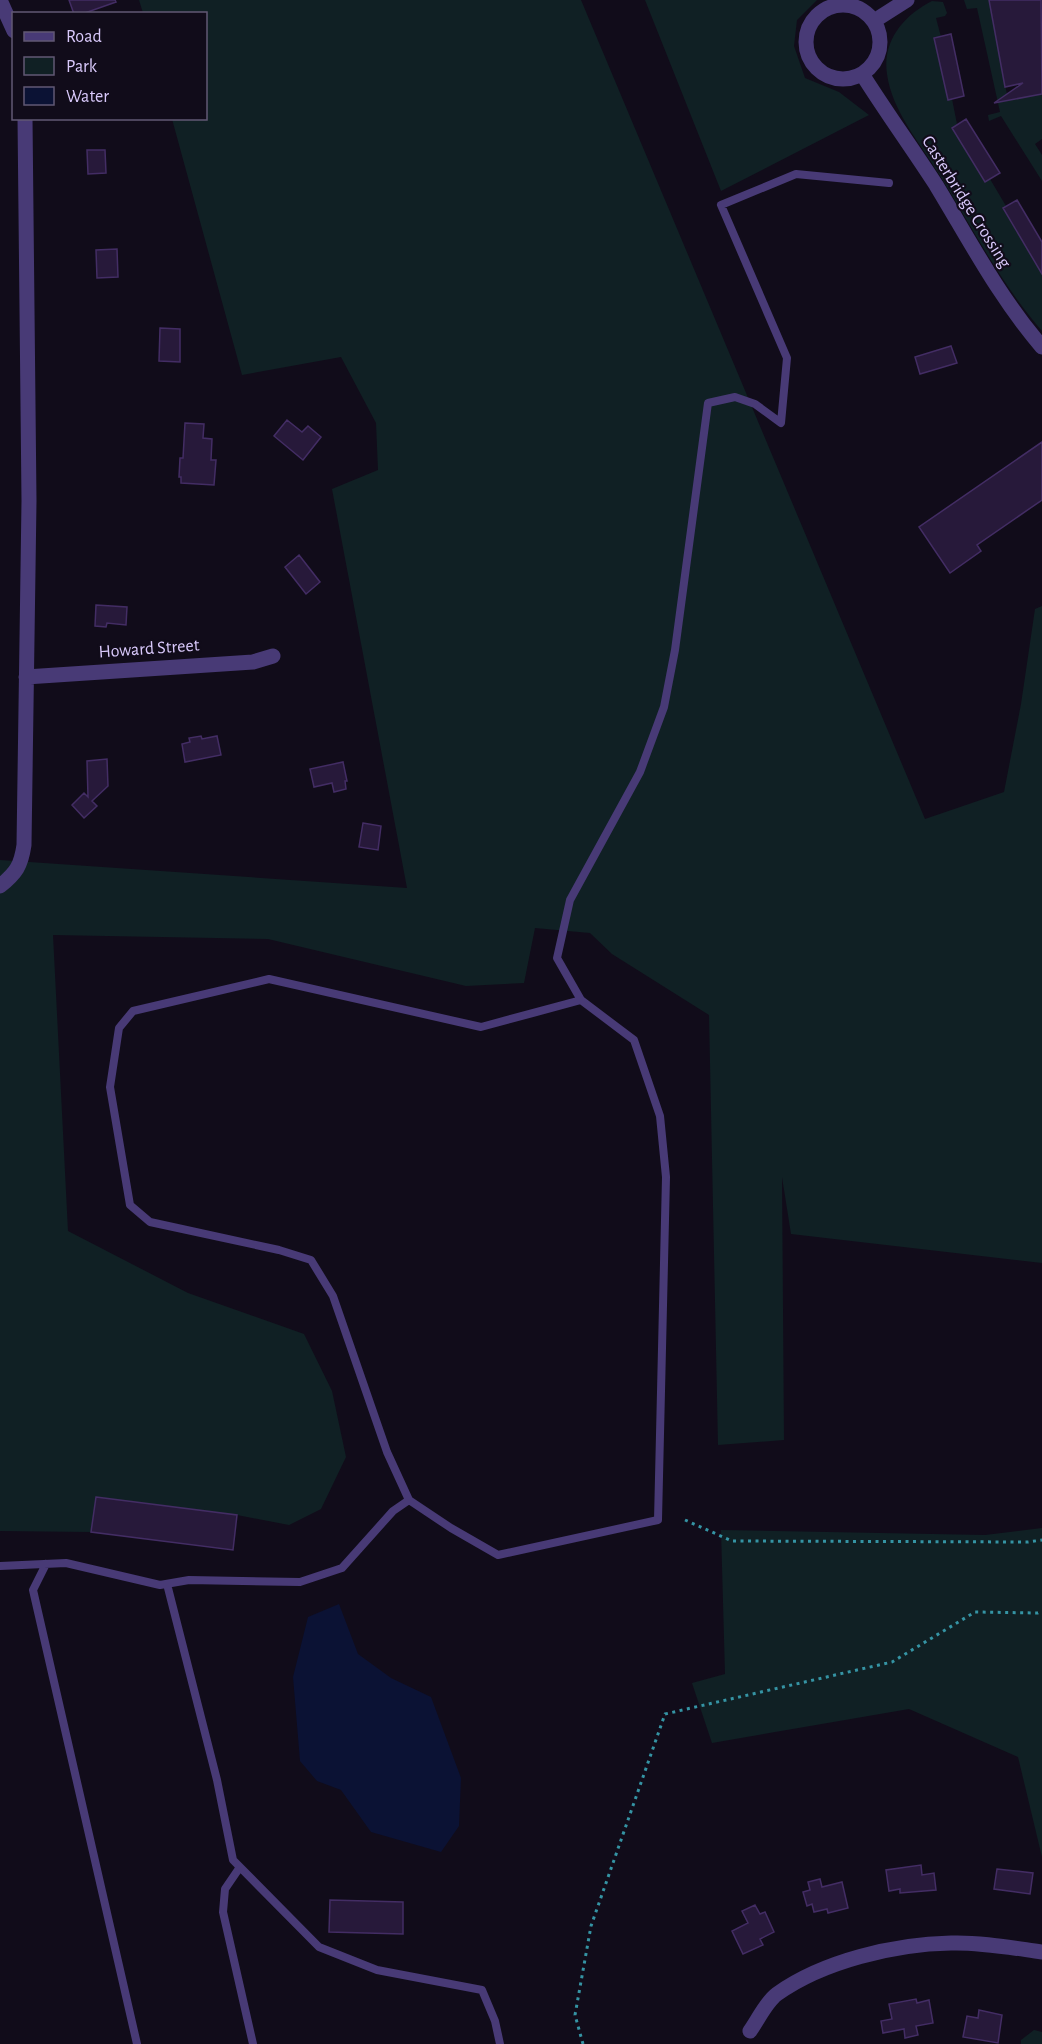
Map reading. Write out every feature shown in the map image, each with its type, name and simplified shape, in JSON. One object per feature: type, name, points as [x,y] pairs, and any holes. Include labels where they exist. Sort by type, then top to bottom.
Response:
[{"type":"street","points":[[0,0],[12,27]]},
{"type":"street","points":[[874,21],[907,0]]},
{"type":"street","points":[[850,5],[860,9],[874,21],[880,39],[879,50],[875,60],[862,74],[844,79],[825,75],[811,62],[807,53],[807,34],[815,17],[831,6],[850,5]]},
{"type":"street","name":"Casterbridge Crossing","points":[[862,74],[936,185],[995,285],[1042,347]]},
{"type":"street","points":[[0,886],[13,875],[22,862],[24,845],[28,489],[25,120]]},
{"type":"street","name":"Howard Street","points":[[26,677],[253,662],[273,656]]},
{"type":"street","points":[[750,2031],[775,1995],[823,1969],[874,1954],[909,1946],[952,1942],[1042,1952]]},
{"type":"lane","points":[[581,1000],[481,1027],[269,979],[133,1011],[119,1028],[110,1087],[130,1205],[150,1222],[311,1260],[333,1296],[387,1452],[409,1500],[498,1555],[658,1520],[666,1177],[660,1116],[634,1040],[581,1000],[557,958],[570,900],[640,772],[664,707],[675,650],[708,403],[735,397],[754,404],[781,423],[787,358],[721,205],[795,174],[889,183]]},
{"type":"lane","points":[[0,1566],[66,1563],[160,1586],[189,1580],[300,1582],[342,1568],[393,1511],[409,1500]]},
{"type":"lane","points":[[46,1564],[33,1590],[137,2044]]},
{"type":"lane","points":[[167,1584],[217,1780],[233,1860],[319,1947],[377,1970],[482,1990],[495,2021],[500,2044]]},
{"type":"lane","points":[[240,1867],[225,1889],[223,1912],[253,2044]]},
{"type":"path","points":[[685,1520],[732,1541],[1028,1542],[1042,1540]]},
{"type":"path","points":[[583,2044],[575,2015],[591,1926],[666,1714],[892,1662],[975,1612],[1038,1613],[1042,1611]]},
{"type":"green space","points":[[139,0],[581,0],[925,819],[1004,792],[1021,704],[1035,609],[1042,606],[1042,1263],[791,1234],[782,1177],[784,1440],[718,1445],[709,1015],[612,954],[590,933],[535,928],[524,983],[466,986],[268,939],[53,935],[68,1231],[188,1293],[304,1334],[332,1391],[346,1457],[321,1509],[289,1525],[237,1515],[96,1497],[91,1532],[0,1531],[0,860],[407,888],[332,489],[378,470],[376,423],[341,357],[242,375],[172,120],[207,120],[207,12],[143,12]]},
{"type":"green space","points":[[645,0],[817,0],[797,20],[794,46],[805,78],[839,92],[869,115],[721,191]]},
{"type":"green space","points":[[964,0],[989,0],[1008,100],[1042,94],[1042,139],[1035,144],[1042,155],[1042,181],[1001,116],[989,121],[988,115],[1000,112],[977,8],[967,9]]},
{"type":"green space","points":[[932,1],[943,2],[947,13],[945,16],[936,18],[941,37],[934,38],[948,99],[952,99],[957,124],[952,128],[985,181],[990,179],[1006,206],[1003,209],[1037,265],[1042,264],[1042,331],[1013,294],[987,255],[901,114],[890,88],[886,62],[892,40],[897,30],[912,14]]},
{"type":"green space","points":[[1042,1528],[1042,1857],[1018,1757],[909,1709],[712,1743],[692,1683],[725,1674],[721,1530],[985,1535]]},
{"type":"green space","points":[[1034,2030],[1042,2032],[1042,2044],[1021,2044],[1021,2040]]},
{"type":"water","points":[[339,1604],[358,1654],[391,1678],[431,1697],[461,1778],[459,1826],[441,1852],[371,1832],[341,1790],[317,1781],[300,1761],[293,1677],[308,1617]]},
{"type":"building","points":[[69,0],[115,0],[116,2],[88,12],[73,12]]},
{"type":"building","points":[[989,0],[1041,0],[1042,94],[994,103],[1023,83],[1005,87]]},
{"type":"building","points":[[951,34],[964,96],[948,100],[934,38]]},
{"type":"building","points":[[966,119],[1000,173],[985,182],[952,128]]},
{"type":"building","points":[[87,150],[105,150],[106,173],[88,174]]},
{"type":"building","points":[[1017,200],[1042,242],[1042,274],[1003,208]]},
{"type":"building","points":[[117,249],[118,277],[97,278],[96,250]]},
{"type":"building","points":[[160,328],[180,329],[180,362],[159,361]]},
{"type":"building","points":[[951,346],[957,363],[920,374],[915,357]]},
{"type":"building","points":[[287,420],[302,432],[308,426],[321,437],[303,460],[274,436]]},
{"type":"building","points":[[185,423],[204,424],[203,438],[212,439],[211,460],[216,460],[214,485],[181,483],[180,458],[183,458]]},
{"type":"building","points":[[1042,442],[1042,500],[977,545],[981,551],[950,573],[919,527]]},
{"type":"building","points":[[299,555],[320,582],[306,594],[285,567]]},
{"type":"building","points":[[96,605],[127,607],[126,625],[107,623],[106,627],[95,626]]},
{"type":"building","points":[[201,736],[202,739],[217,736],[221,755],[185,762],[182,744],[190,742],[189,738]]},
{"type":"building","points":[[107,759],[108,786],[92,801],[97,806],[84,818],[72,805],[84,793],[88,797],[87,761]]},
{"type":"building","points":[[343,762],[347,781],[345,781],[346,789],[334,792],[332,783],[314,787],[310,769]]},
{"type":"building","points":[[363,823],[381,826],[378,850],[359,847]]},
{"type":"building","points":[[96,1497],[237,1515],[233,1550],[91,1532]]},
{"type":"building","points":[[921,1865],[922,1875],[934,1873],[936,1890],[900,1893],[900,1889],[889,1891],[886,1870]]},
{"type":"building","points":[[997,1869],[1033,1873],[1030,1894],[994,1889]]},
{"type":"building","points":[[820,1879],[822,1887],[842,1882],[848,1908],[828,1913],[827,1909],[814,1912],[812,1904],[807,1906],[803,1892],[810,1890],[808,1882]]},
{"type":"building","points":[[330,1900],[403,1902],[403,1934],[329,1932]]},
{"type":"building","points":[[755,1905],[760,1914],[765,1912],[774,1932],[760,1939],[763,1945],[743,1954],[732,1931],[748,1923],[742,1911]]},
{"type":"building","points":[[916,1999],[917,2003],[929,2000],[933,2023],[916,2026],[918,2035],[905,2038],[904,2029],[883,2033],[881,2021],[892,2019],[889,2004]]},
{"type":"building","points":[[979,2010],[1002,2015],[998,2043],[963,2037],[967,2016],[978,2018]]}]
